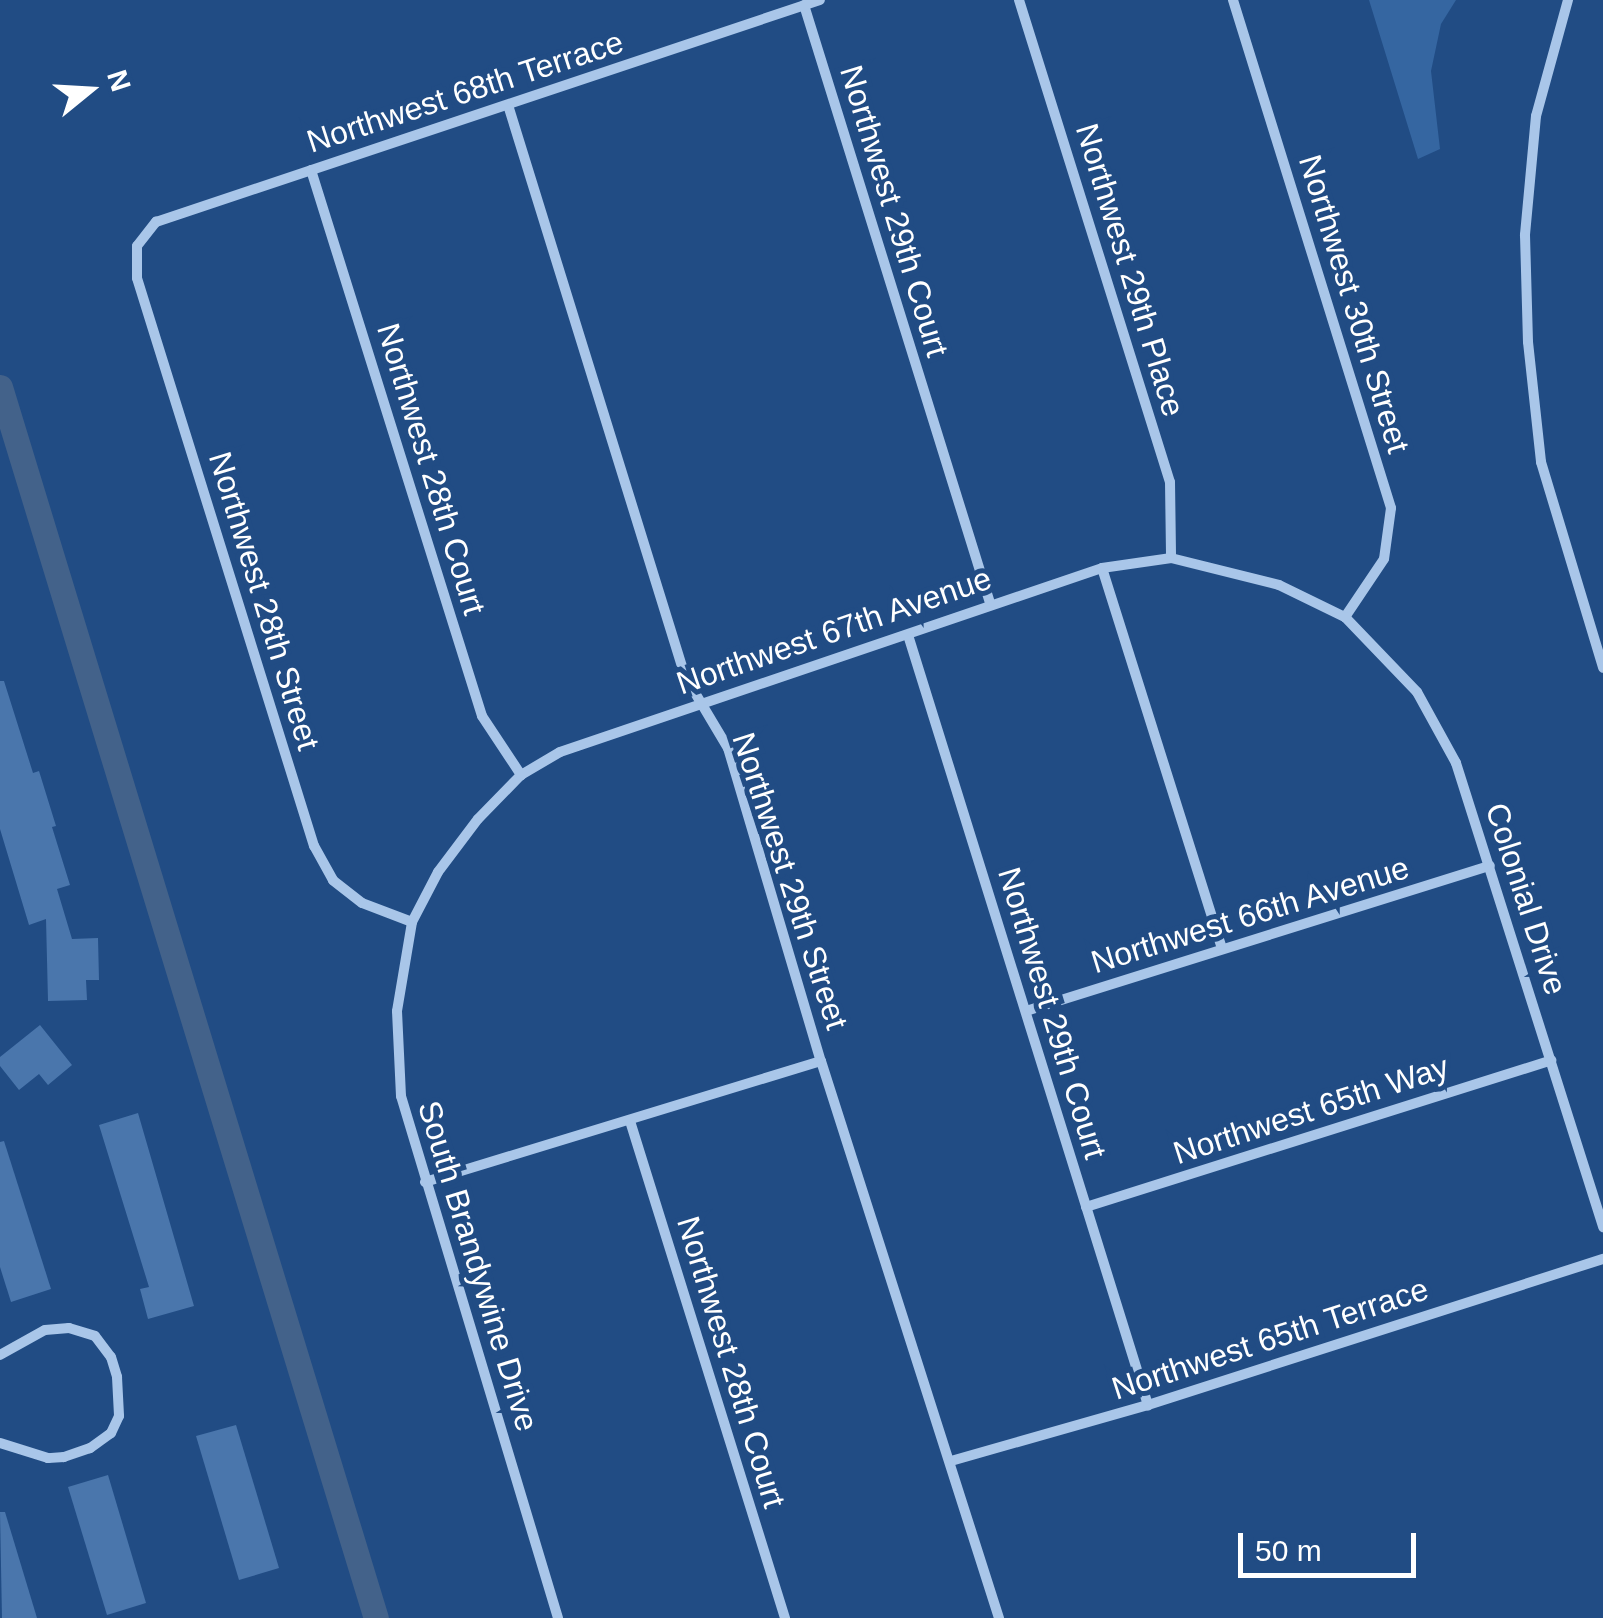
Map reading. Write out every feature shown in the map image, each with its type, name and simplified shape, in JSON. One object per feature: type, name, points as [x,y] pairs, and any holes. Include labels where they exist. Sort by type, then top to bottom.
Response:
[{"type":"street","name":"Northwest 68th Terrace","points":[[137,246],[156,222],[820,0]]},
{"type":"street","name":"Northwest 29th Place","points":[[1019,0],[1170,482],[1170,558]]},
{"type":"street","name":"Northwest 30th Street","points":[[1233,0],[1391,508],[1384,558],[1345,617]]},
{"type":"street","points":[[1569,0],[1536,116],[1525,235],[1528,342],[1541,462],[1603,668]]},
{"type":"street","name":"Northwest 29th Court","points":[[804,5],[990,602]]},
{"type":"street","name":"Northwest 29th Street","points":[[508,106],[685,676],[728,748],[821,1062],[999,1618]]},
{"type":"street","name":"Northwest 28th Court","points":[[311,170],[482,716],[522,775]]},
{"type":"street","name":"Northwest 28th Street","points":[[137,246],[137,278],[314,846],[333,880],[362,903],[412,922]]},
{"type":"street","name":"Northwest 67th Avenue","points":[[412,922],[438,872],[478,819],[522,775],[560,752],[908,636],[990,602],[1102,568],[1170,558],[1279,585],[1345,617]]},
{"type":"street","points":[[1102,568],[1222,949]]},
{"type":"street","name":"Colonial Drive","points":[[1345,617],[1417,692],[1456,763],[1603,1226]]},
{"type":"street","name":"Northwest 29th Court","points":[[908,636],[1148,1405]]},
{"type":"street","name":"Northwest 66th Avenue","points":[[1026,1011],[1490,866]]},
{"type":"street","name":"South Brandywine Drive","points":[[412,922],[397,1011],[401,1096],[558,1618]]},
{"type":"street","name":"Northwest 65th Way","points":[[1086,1208],[1551,1060]]},
{"type":"street","points":[[425,1182],[821,1062]]},
{"type":"street","name":"Northwest 28th Court","points":[[630,1122],[785,1618]]},
{"type":"street","name":"Northwest 65th Terrace","points":[[951,1461],[1148,1405],[1603,1259]]},
{"type":"street","points":[[0,1355],[44,1330],[70,1328],[95,1336],[111,1357],[120,1416],[100,1440],[64,1457],[48,1458],[0,1443]]},
{"type":"shaded area","points":[[1369,0],[1456,0],[1441,24],[1431,71],[1440,149],[1418,159]]},
{"type":"building","points":[[0,681],[4,681],[33,773],[39,771],[56,826],[52,827],[70,885],[57,889],[72,939],[98,938],[99,980],[86,980],[87,1000],[48,1001],[46,919],[29,925],[0,829]]},
{"type":"building","points":[[40,1025],[72,1065],[48,1085],[39,1074],[19,1090],[0,1066],[0,1057]]},
{"type":"building","points":[[138,1113],[194,1306],[148,1319],[140,1289],[149,1287],[99,1125]]},
{"type":"building","points":[[4,1141],[51,1289],[11,1302],[0,1267],[0,1142]]},
{"type":"building","points":[[236,1425],[279,1568],[239,1580],[196,1436]]},
{"type":"building","points":[[108,1475],[146,1603],[107,1615],[68,1487]]},
{"type":"building","points":[[0,1512],[5,1512],[37,1618],[2,1618]]},
{"type":"waterway","points":[[0,387],[376,1618]]}]
